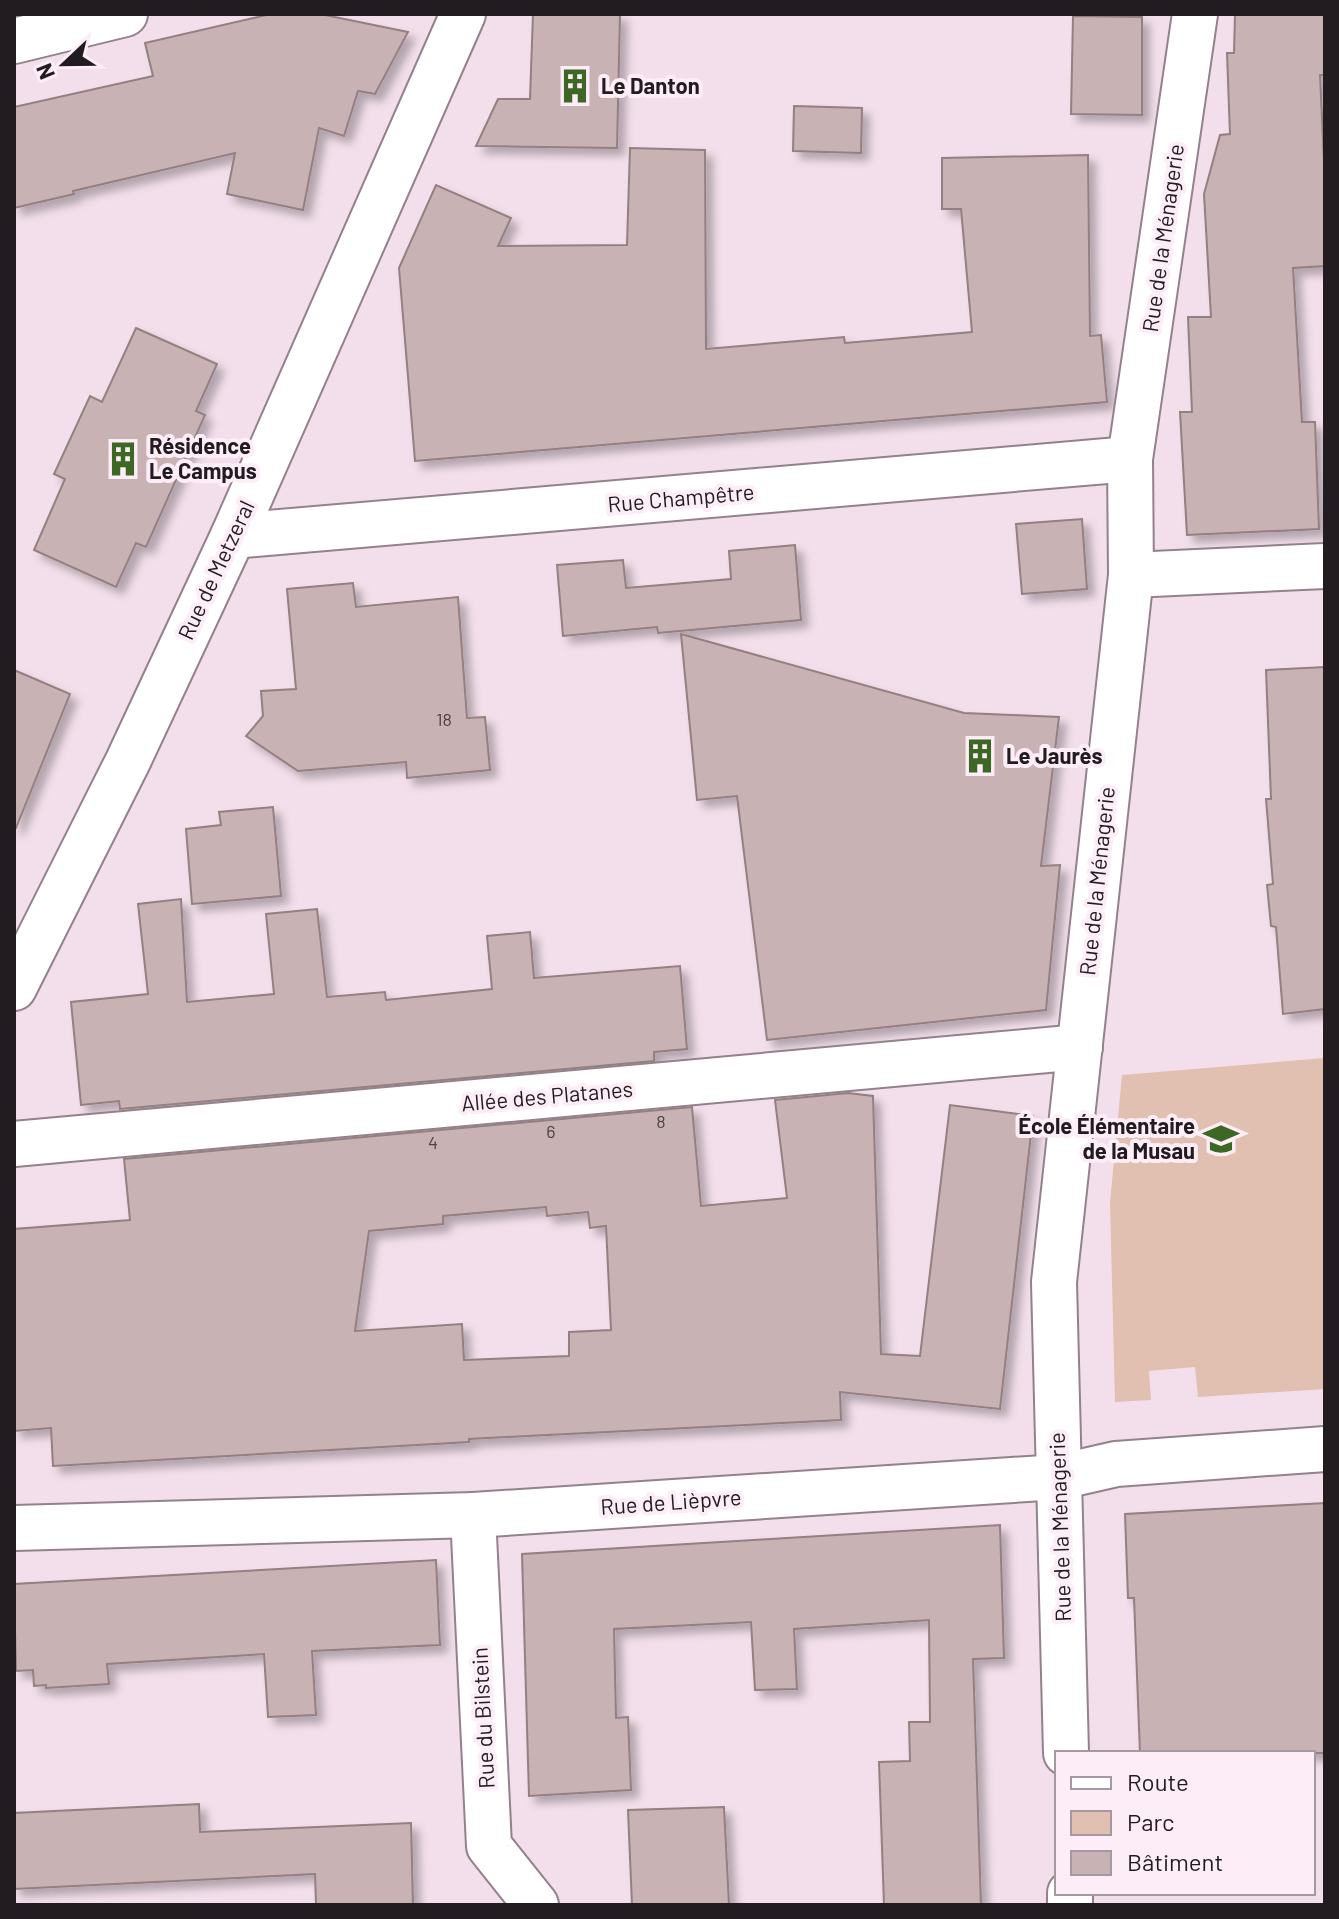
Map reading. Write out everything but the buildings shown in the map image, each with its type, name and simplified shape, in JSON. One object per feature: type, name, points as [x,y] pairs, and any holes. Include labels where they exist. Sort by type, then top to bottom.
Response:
[{"type":"street","points":[[14,41],[125,14]]},
{"type":"street","name":"Rue de Metzeral","points":[[14,988],[128,761],[233,536],[463,14]]},
{"type":"street","name":"Rue de la Ménagerie","points":[[1066,1751],[1054,1282],[1131,575],[1130,459],[1195,14]]},
{"type":"street","name":"Rue Champêtre","points":[[233,536],[1130,459]]},
{"type":"street","points":[[1131,575],[1325,566]]},
{"type":"street","name":"Allée des Platanes","points":[[14,1144],[1080,1047]]},
{"type":"street","name":"Rue de Lièpvre","points":[[14,1528],[473,1515],[1059,1477],[1116,1464],[1325,1449]]},
{"type":"street","name":"Rue du Bilstein","points":[[473,1515],[489,1846],[536,1905]]},
{"type":"green space","points":[[1325,1058],[1325,1389],[1198,1397],[1195,1367],[1149,1371],[1151,1400],[1115,1402],[1110,1203],[1122,1075]]},
{"type":"place","name":"Le Danton","points":[[575,86]]},
{"type":"place","name":"Résidence Le Campus","points":[[123,459]]},
{"type":"place","name":"Le Jaurès","points":[[980,756]]},
{"type":"place","name":"École Élémentaire de la Musau","points":[[1221,1139]]}]
